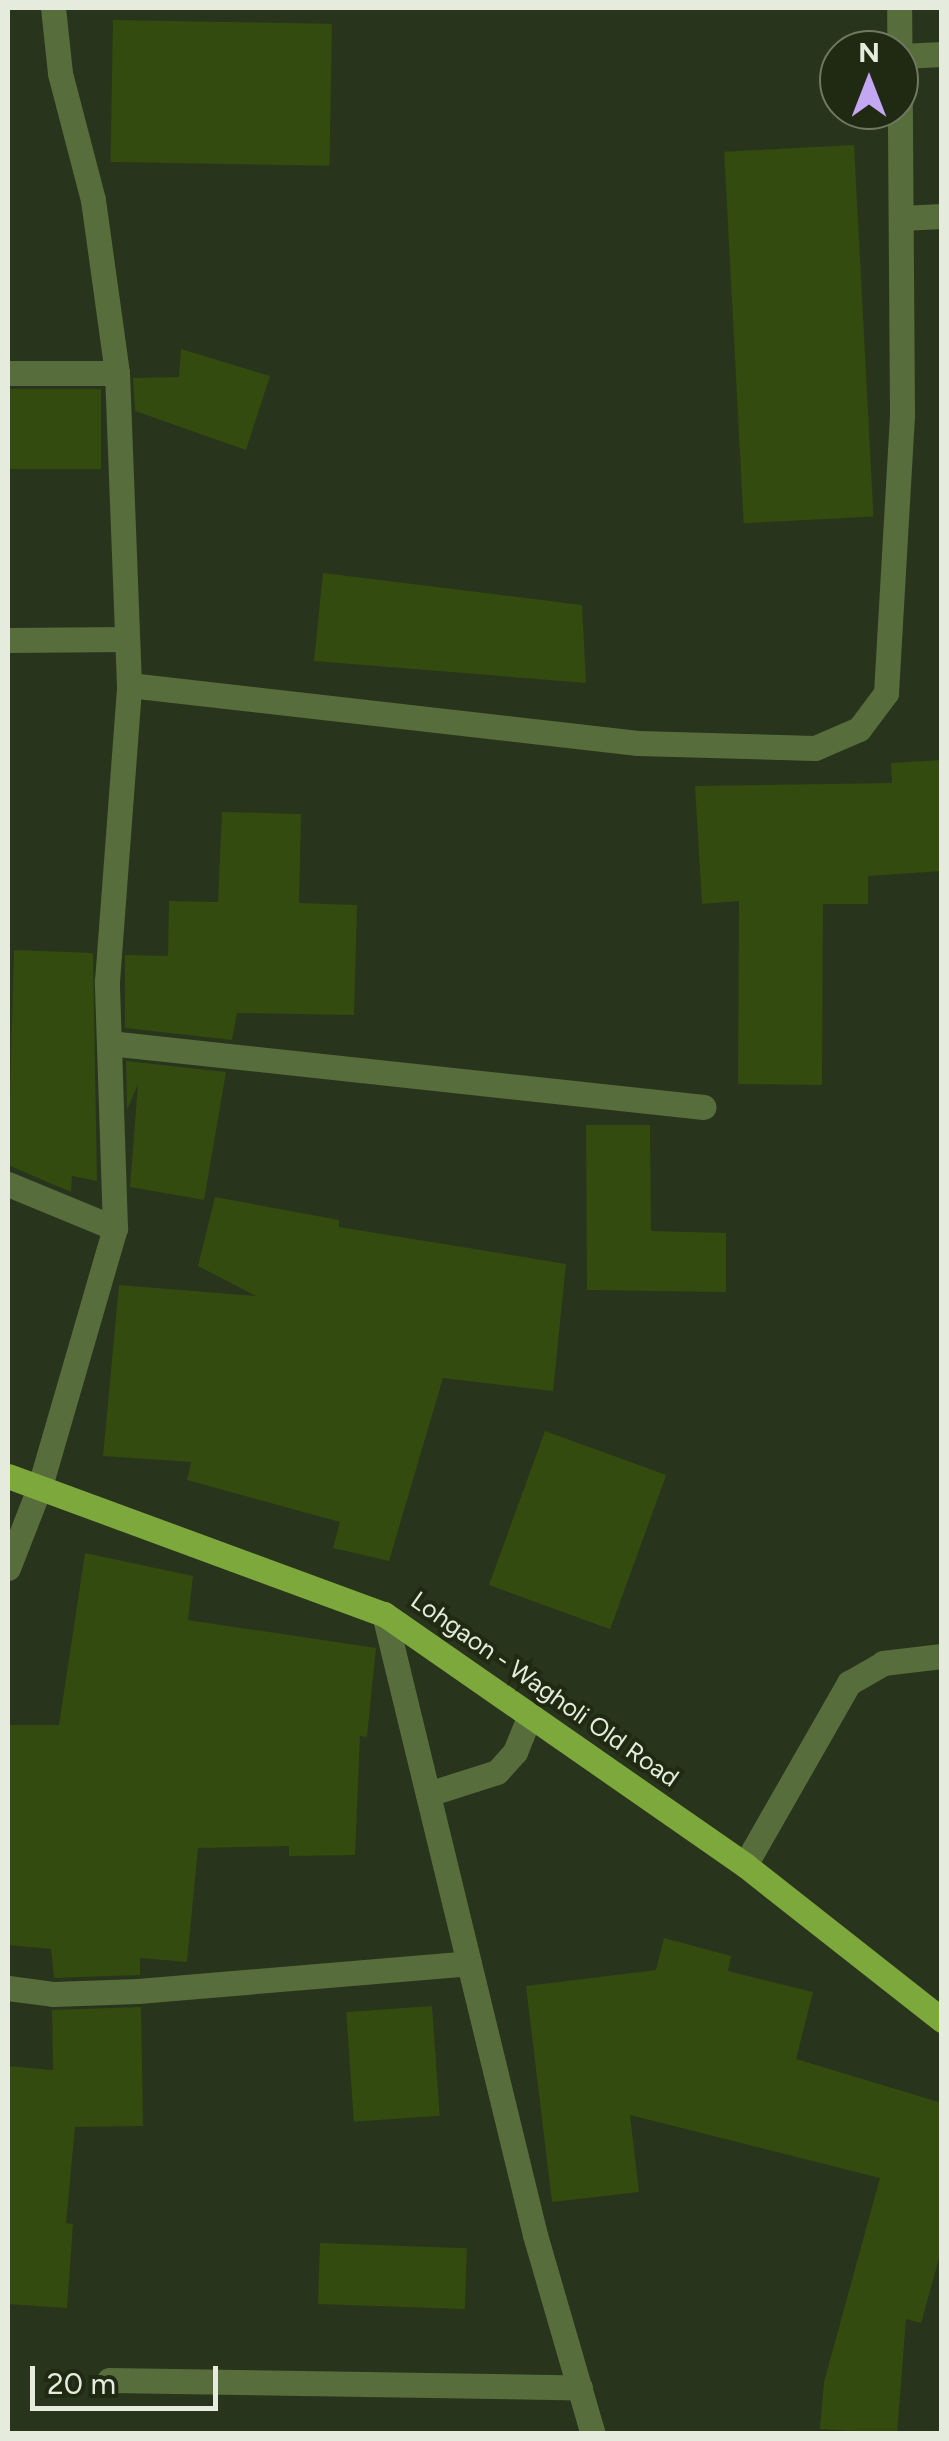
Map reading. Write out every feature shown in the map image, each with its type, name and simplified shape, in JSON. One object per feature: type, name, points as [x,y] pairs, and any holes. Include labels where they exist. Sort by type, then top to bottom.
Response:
[{"type":"main road","name":"Lohgaon - Wagholi Old Road","points":[[8,1476],[384,1614],[745,1865],[942,2020]]},
{"type":"street","points":[[8,1568],[40,1486],[115,1228],[108,981],[129,684],[117,373],[93,200],[60,72],[53,8]]},
{"type":"street","points":[[129,684],[638,744],[815,748],[858,729],[886,693],[902,415],[901,130]]},
{"type":"street","points":[[901,218],[942,216]]},
{"type":"street","points":[[8,373],[117,373]]},
{"type":"street","points":[[8,640],[127,639]]},
{"type":"street","points":[[110,1043],[704,1107]]},
{"type":"street","points":[[8,1184],[115,1228]]},
{"type":"street","points":[[384,1614],[469,1963],[593,2434]]},
{"type":"street","points":[[745,1865],[849,1683],[883,1664],[942,1656]]},
{"type":"street","points":[[428,1794],[497,1772],[514,1752],[530,1715]]},
{"type":"street","points":[[8,1988],[53,1994],[138,1991],[469,1963]]},
{"type":"street","points":[[110,2380],[580,2387]]},
{"type":"building","points":[[113,20],[332,24],[329,166],[111,162]]},
{"type":"building","points":[[854,145],[873,516],[744,523],[724,152]]},
{"type":"building","points":[[181,349],[270,376],[246,450],[135,411],[133,378],[179,377]]},
{"type":"building","points":[[8,389],[101,389],[101,469],[8,469]]},
{"type":"building","points":[[323,573],[582,605],[586,683],[314,661]]},
{"type":"building","points":[[942,760],[942,871],[868,876],[868,904],[823,904],[822,1085],[738,1084],[739,901],[702,904],[695,786],[892,783],[891,763]]},
{"type":"building","points":[[222,812],[301,814],[299,903],[357,905],[354,1015],[237,1013],[232,1040],[125,1028],[125,955],[168,956],[169,901],[218,902]]},
{"type":"building","points":[[14,950],[93,953],[97,1181],[72,1176],[71,1192],[8,1165]]},
{"type":"building","points":[[126,1061],[226,1072],[204,1200],[130,1187],[138,1084],[127,1110]]},
{"type":"building","points":[[586,1125],[650,1125],[651,1231],[726,1233],[726,1292],[587,1290]]},
{"type":"building","points":[[215,1197],[339,1220],[339,1227],[566,1264],[553,1391],[443,1378],[389,1561],[333,1548],[340,1522],[187,1480],[191,1462],[103,1456],[119,1285],[256,1296],[198,1266]]},
{"type":"building","points":[[545,1431],[666,1475],[610,1629],[489,1585]]},
{"type":"building","points":[[85,1553],[193,1576],[188,1620],[376,1648],[367,1737],[360,1736],[355,1855],[289,1856],[289,1846],[198,1848],[187,1962],[140,1958],[140,1975],[54,1978],[51,1949],[8,1945],[8,1725],[59,1725]]},
{"type":"building","points":[[664,1938],[731,1956],[728,1971],[813,1992],[796,2059],[942,2103],[942,2248],[921,2323],[906,2319],[897,2434],[820,2429],[824,2382],[880,2178],[630,2115],[639,2192],[552,2202],[526,1986],[656,1970]]},
{"type":"building","points":[[432,2006],[440,2116],[354,2122],[346,2012]]},
{"type":"building","points":[[141,2007],[143,2126],[75,2127],[66,2223],[73,2224],[67,2308],[8,2304],[8,2066],[53,2070],[52,2010]]},
{"type":"building","points":[[320,2243],[467,2248],[465,2309],[318,2304]]}]
